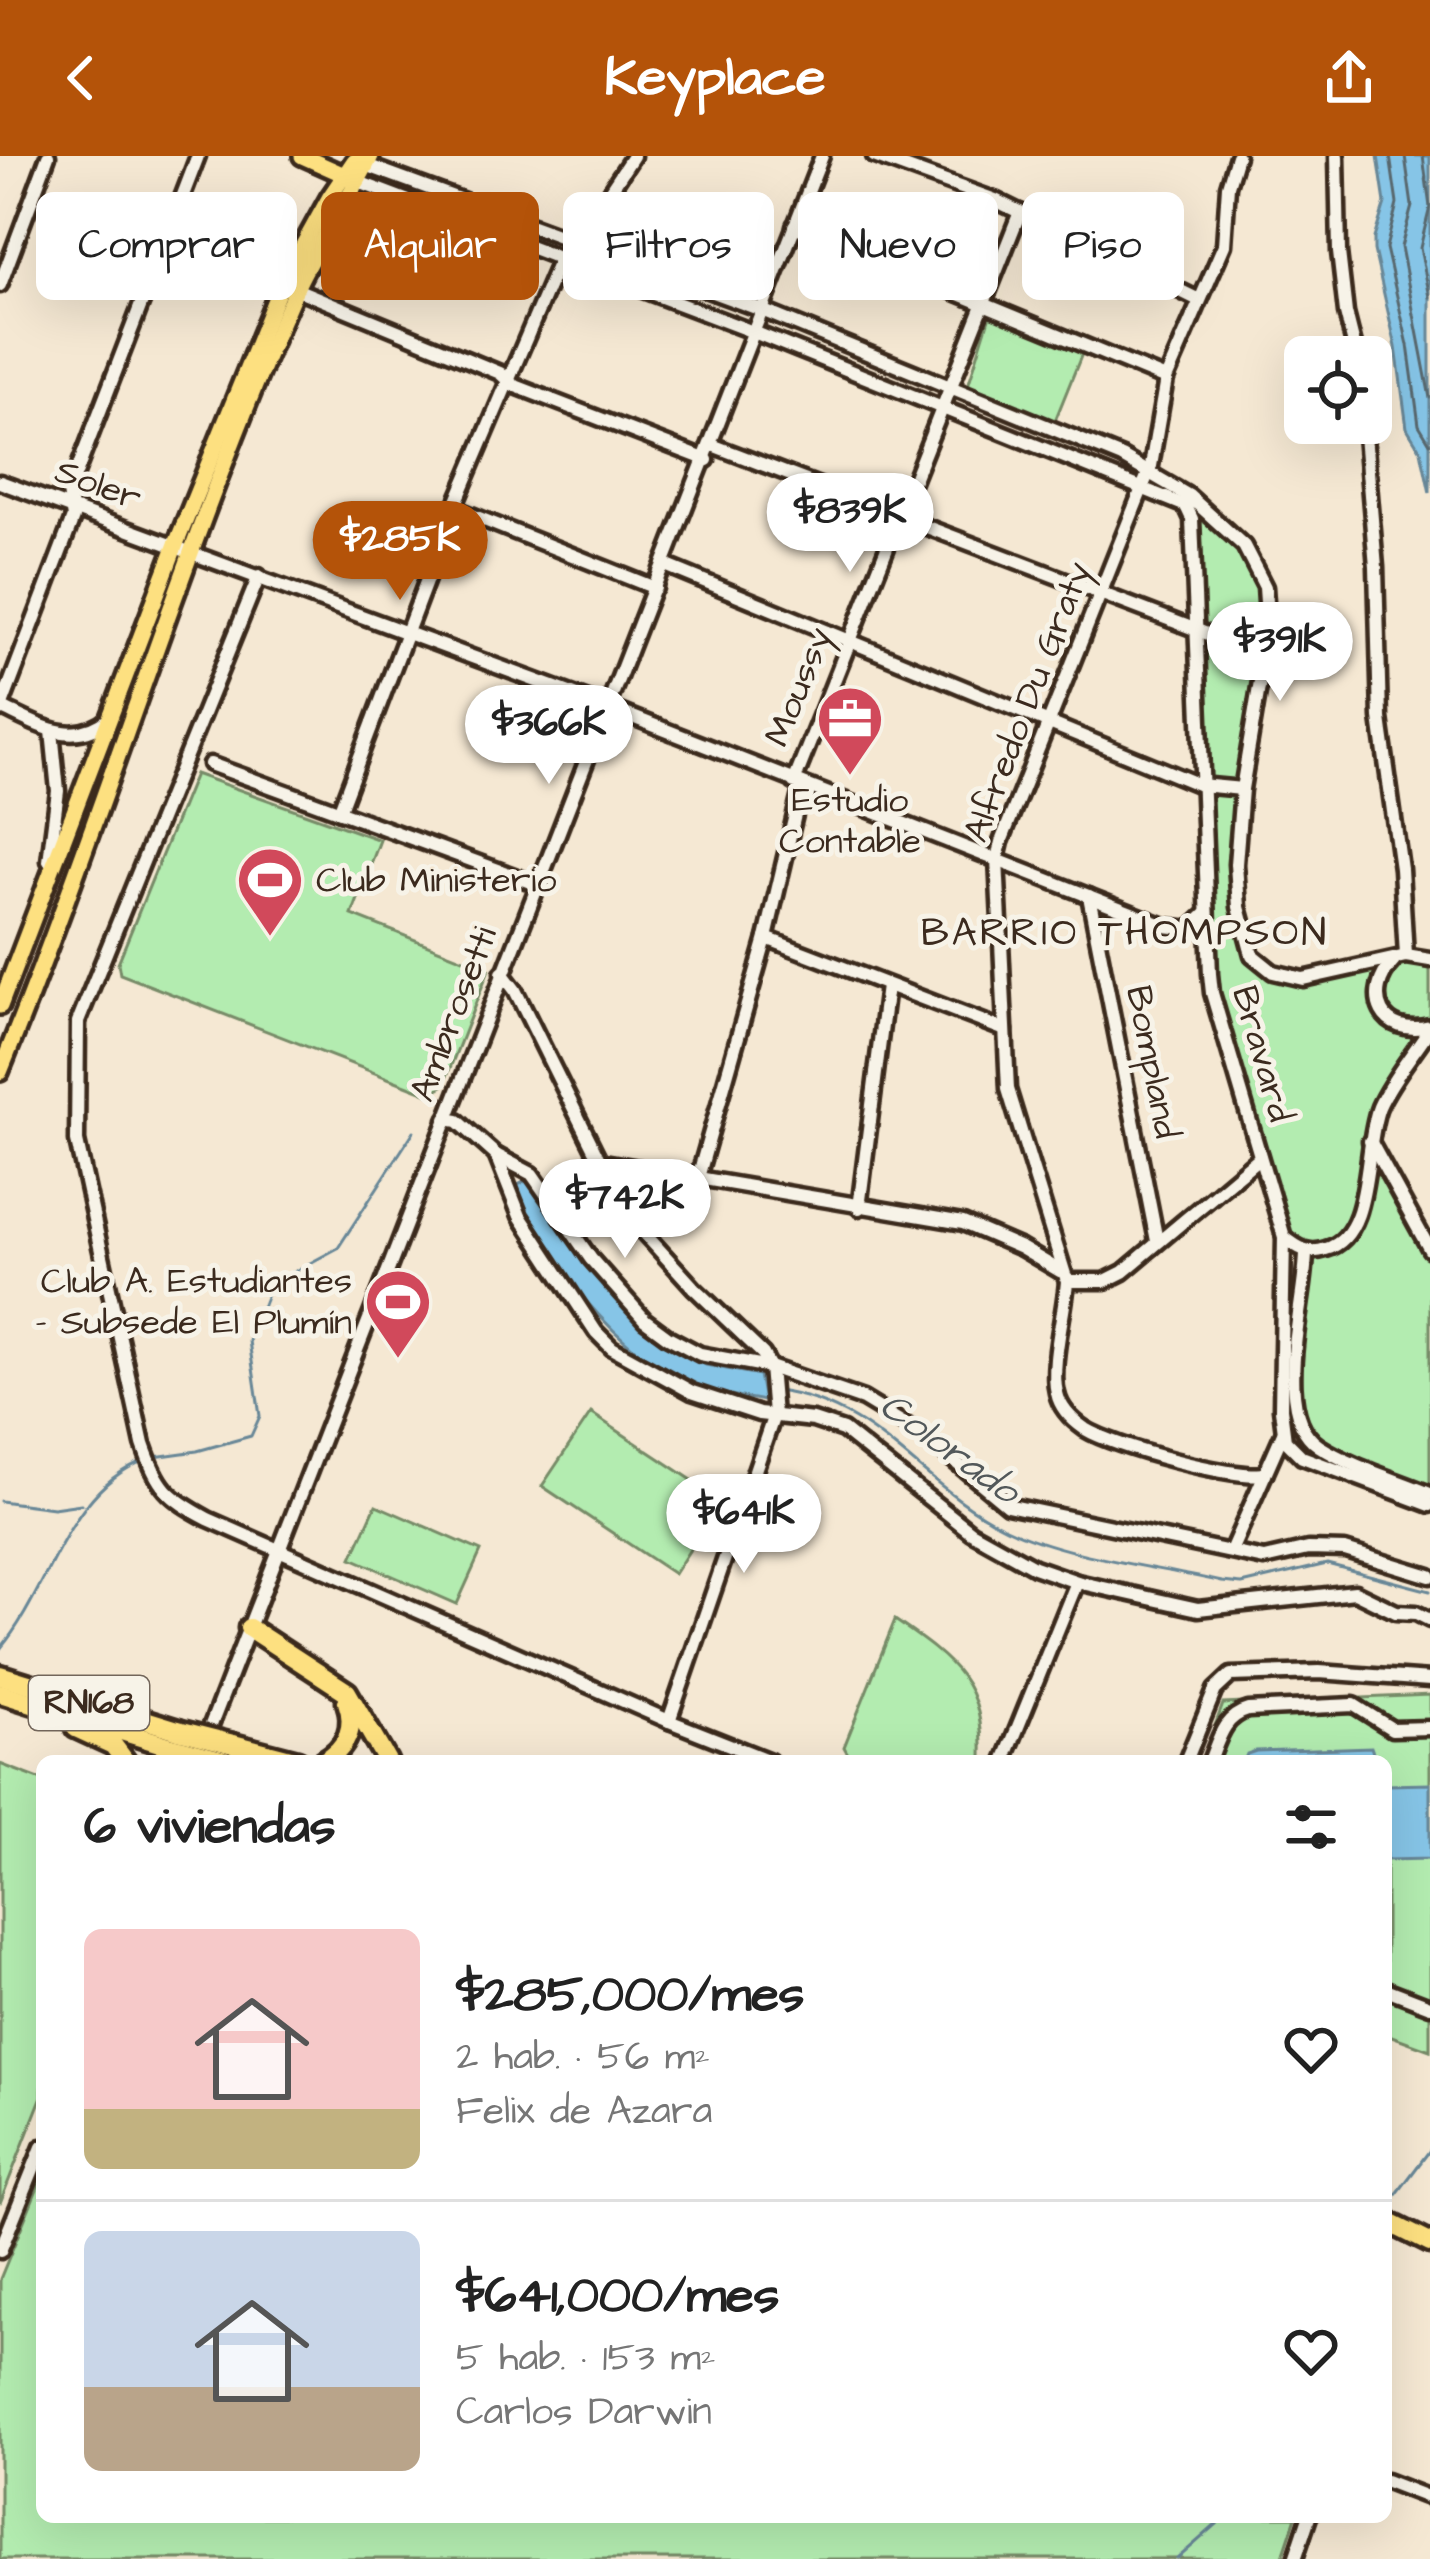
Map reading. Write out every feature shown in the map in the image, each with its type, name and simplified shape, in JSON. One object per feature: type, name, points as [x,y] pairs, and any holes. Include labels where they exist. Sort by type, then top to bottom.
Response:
[{"type":"highway","points":[[248,1628],[336,1682],[355,1700],[384,1755]]},
{"type":"highway","name":"RN168","points":[[4,1680],[37,1704],[229,1753]]},
{"type":"highway","name":"RN168","points":[[4,1680],[175,1738]]},
{"type":"highway","points":[[332,1755],[343,1747],[352,1722],[336,1682]]},
{"type":"highway","points":[[37,1704],[55,1719],[113,1745],[120,1755]]},
{"type":"highway","points":[[1393,2224],[1430,2243]]},
{"type":"main road","points":[[302,156],[356,164]]},
{"type":"main road","points":[[297,287],[356,164]]},
{"type":"main road","points":[[0,1072],[183,547],[280,287],[311,225],[356,164]]},
{"type":"main road","points":[[0,1006],[112,716],[291,300]]},
{"type":"street","points":[[0,285],[48,156]]},
{"type":"street","points":[[112,716],[85,733],[52,731],[0,708],[73,518],[69,492],[198,156]]},
{"type":"street","points":[[609,192],[633,156]]},
{"type":"street","name":"Ambrosetti","points":[[199,1755],[822,156]]},
{"type":"street","points":[[874,156],[994,200],[1199,300]]},
{"type":"street","name":"Alfredo Du Graty","points":[[1064,1276],[1013,1112],[1005,1030],[1000,842],[1149,470],[1166,379],[1224,245],[1228,186],[1237,156]]},
{"type":"street","points":[[1337,156],[1339,252],[1352,336]]},
{"type":"street","points":[[356,164],[563,240]]},
{"type":"street","points":[[356,164],[560,259],[1142,486]]},
{"type":"street","name":"Moussy","points":[[698,1180],[766,938],[798,783],[1020,212]]},
{"type":"street","points":[[794,226],[1166,379]]},
{"type":"street","points":[[339,812],[454,508],[563,256]]},
{"type":"street","points":[[297,289],[506,379],[898,518],[1265,656]]},
{"type":"street","points":[[734,300],[1149,470],[1205,510],[1244,546],[1257,566],[1268,609],[1265,656],[1242,789],[1237,885],[1247,945],[1252,956],[1273,972],[1303,979],[1400,958],[1430,960]]},
{"type":"street","points":[[1366,444],[1376,567],[1380,718],[1401,869],[1400,958],[1382,974],[1377,992],[1381,1009],[1392,1023],[1409,1029],[1430,1027]]},
{"type":"street","name":"Soler","points":[[0,482],[407,631],[1182,930],[1196,926],[1206,914]]},
{"type":"street","name":"Bravard","points":[[1142,486],[1186,506],[1192,519],[1199,785],[1212,993],[1284,1237],[1284,1431]]},
{"type":"street","points":[[454,508],[655,589]]},
{"type":"street","points":[[665,565],[1199,785],[1242,789]]},
{"type":"street","points":[[260,576],[78,1022],[77,1141],[153,1475],[164,1492],[184,1507],[278,1551],[755,1755]]},
{"type":"street","points":[[40,902],[58,791],[52,731]]},
{"type":"street","points":[[210,764],[536,884]]},
{"type":"street","name":"Bompland","points":[[1089,896],[1157,1240]]},
{"type":"street","points":[[766,938],[1005,1030]]},
{"type":"street","points":[[502,973],[515,990],[625,1212],[763,1354],[770,1372],[775,1411],[669,1721]]},
{"type":"street","points":[[859,1208],[887,986]]},
{"type":"street","points":[[1284,1237],[1306,1252],[1341,1245],[1352,1231],[1381,1104],[1430,1027]]},
{"type":"street","points":[[446,1119],[458,1121],[496,1155],[532,1174],[591,1258],[645,1320],[700,1354],[863,1399],[924,1436],[1007,1504],[1264,1559],[1308,1549],[1345,1550],[1430,1576]]},
{"type":"street","points":[[1370,1140],[1430,1250]]},
{"type":"street","points":[[496,1155],[520,1216],[604,1341],[692,1392],[843,1430],[971,1532],[1034,1567],[1077,1582],[1205,1609],[1355,1592],[1396,1612],[1416,1613],[1430,1620]]},
{"type":"street","points":[[598,1161],[963,1223],[1021,1248],[1064,1276],[1105,1281],[1123,1272],[1260,1157]]},
{"type":"street","points":[[1021,1248],[1036,1243],[1048,1228]]},
{"type":"street","points":[[1306,1252],[1293,1396],[1301,1427],[1320,1446],[1430,1494]]},
{"type":"street","points":[[1064,1276],[1055,1383],[1064,1410],[1080,1426],[1185,1462],[1253,1476],[1265,1474]]},
{"type":"street","points":[[1231,1551],[1284,1431]]},
{"type":"street","points":[[1284,1431],[1285,1441],[1297,1455],[1430,1505]]},
{"type":"street","points":[[1006,1755],[1077,1582]]},
{"type":"street","points":[[1188,1755],[1215,1690],[1231,1675],[1319,1672],[1430,1680]]},
{"type":"street","points":[[1212,1755],[1224,1726],[1235,1714],[1248,1710],[1354,1705],[1392,1729],[1430,1728]]},
{"type":"street","points":[[1392,1991],[1430,2006]]},
{"type":"street","points":[[0,2251],[36,2161]]},
{"type":"street","points":[[1392,2483],[1430,2498]]},
{"type":"street","points":[[1295,2559],[1307,2523]]},
{"type":"green space","points":[[990,315],[1083,351],[1054,423],[967,389]]},
{"type":"green space","points":[[1197,511],[1236,538],[1268,609],[1237,885],[1261,965],[1303,979],[1361,964],[1430,960],[1430,1028],[1381,1104],[1370,1140],[1430,1250],[1430,1494],[1307,1436],[1293,1395],[1306,1252],[1284,1237],[1212,993],[1192,519]]},
{"type":"green space","name":"Club Ministerio","points":[[195,774],[380,840],[352,915],[489,969],[443,1086],[429,1094],[120,974],[118,963]]},
{"type":"green space","points":[[591,1413],[722,1500],[674,1574],[542,1486]]},
{"type":"green space","points":[[376,1505],[481,1551],[457,1604],[352,1558]]},
{"type":"green space","points":[[895,1620],[934,1648],[962,1677],[982,1734],[982,1755],[848,1755],[844,1747]]},
{"type":"green space","points":[[1430,1695],[1430,2050],[1392,2036],[1392,1755],[1204,1755],[1223,1704]]},
{"type":"green space","points":[[0,1764],[36,1778],[36,2111],[0,2203]]},
{"type":"green space","points":[[36,2192],[36,2523],[1294,2523],[1282,2559],[0,2559],[0,2279]]},
{"type":"water","points":[[1378,156],[1430,156],[1430,493],[1421,451],[1407,428],[1396,347],[1374,250],[1385,203]]},
{"type":"water","points":[[530,1179],[642,1324],[706,1365],[759,1375],[764,1401],[691,1385],[663,1370],[611,1328],[564,1274],[526,1216],[512,1188]]},
{"type":"water","points":[[1371,1747],[1374,1755],[1247,1755]]},
{"type":"water","points":[[1430,1784],[1430,1859],[1392,1860],[1392,1785]]},
{"type":"waterway","name":"Colorado","points":[[154,1457],[251,1436],[260,1416],[249,1341],[271,1284],[338,1248],[414,1131]]},
{"type":"waterway","name":"Colorado","points":[[777,1391],[844,1412],[975,1511],[1056,1547],[1222,1582],[1242,1584],[1327,1564],[1430,1591]]},
{"type":"waterway","name":"Colorado","points":[[0,1649],[78,1517],[118,1474],[145,1460]]},
{"type":"waterway","points":[[0,1501],[53,1508],[81,1504]]},
{"type":"waterway","points":[[1396,2195],[1430,2150]]},
{"type":"waterway","points":[[1177,2559],[1218,2523]]},
{"type":"place","name":"Estudio Contable","points":[[850,778]]},
{"type":"place","name":"Club Ministerio","points":[[270,939]]},
{"type":"place","name":"Club A. Estudiantes - Subsede El Plumín","points":[[398,1361]]},
{"type":"district","name":"BARRIO THOMPSON","points":[[1125,934]]}]
